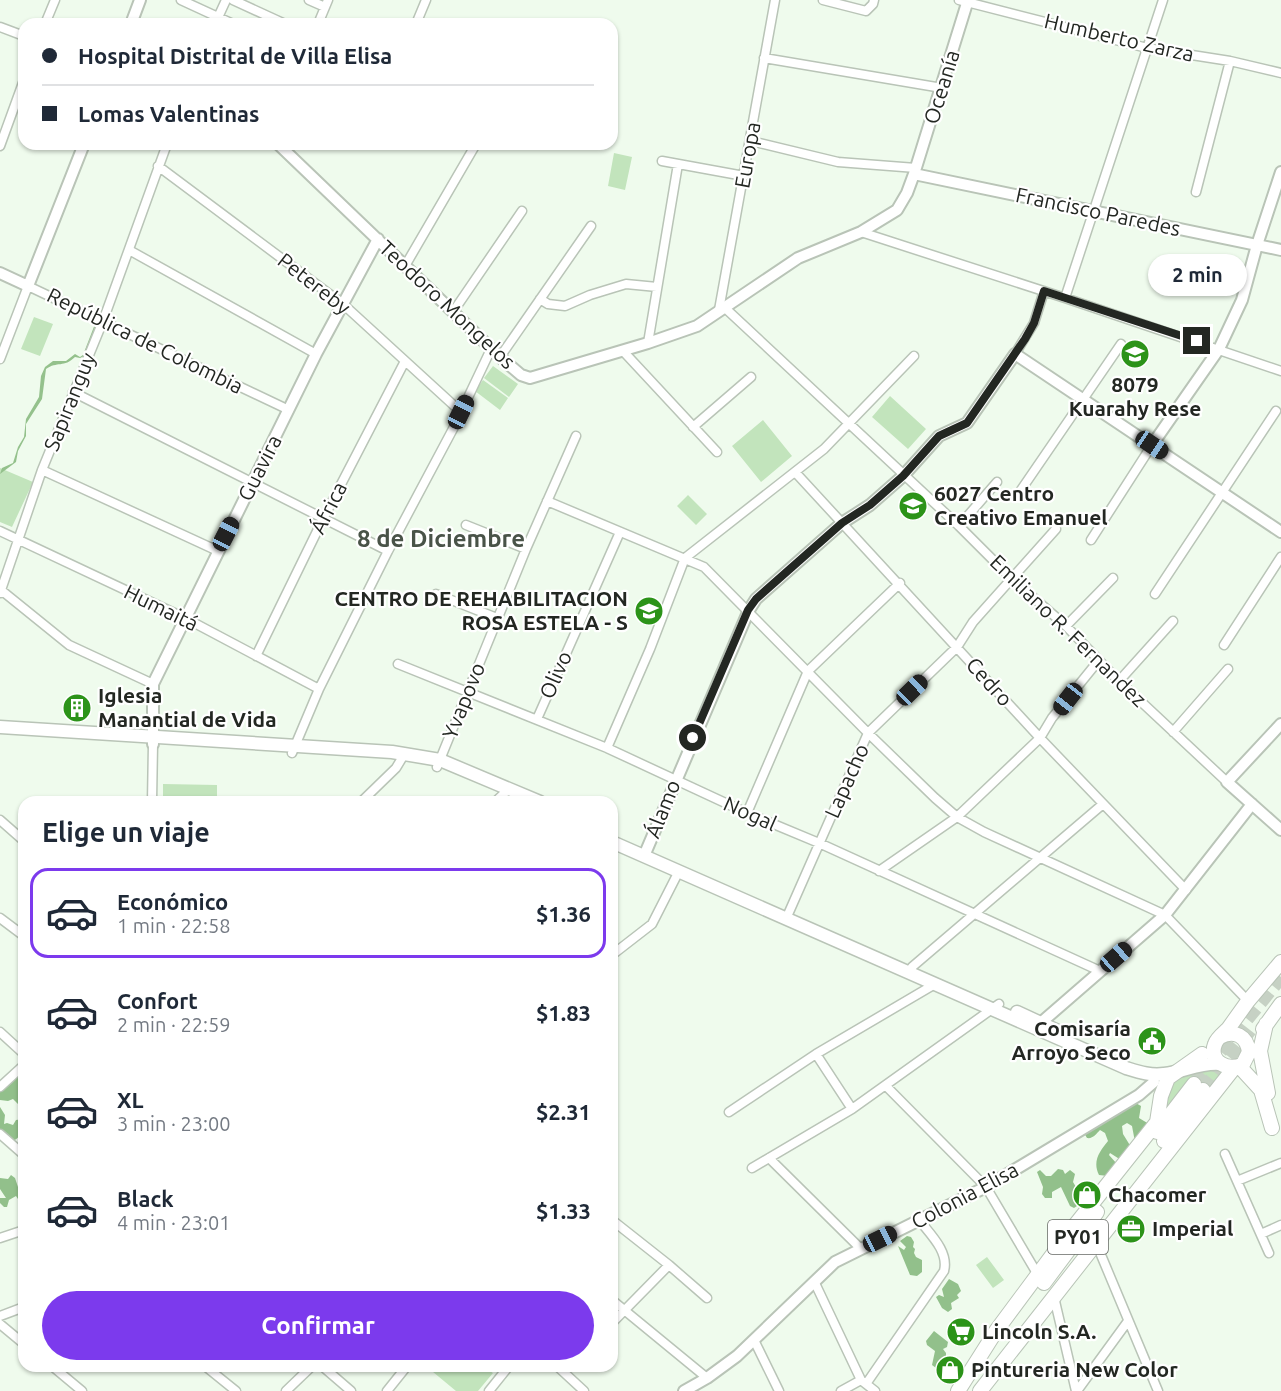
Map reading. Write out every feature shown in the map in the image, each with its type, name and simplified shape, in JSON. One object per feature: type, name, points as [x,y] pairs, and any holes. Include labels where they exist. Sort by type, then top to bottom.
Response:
[{"type":"highway","points":[[1266,1024],[1260,1051],[1268,1093],[1260,1071],[1238,1061],[1215,1056],[1217,1041],[1281,962]]},
{"type":"highway","points":[[980,1391],[1281,1004]]},
{"type":"highway","points":[[1217,1041],[1225,1034],[1236,1034],[1246,1041],[1238,1061]]},
{"type":"highway","points":[[960,1391],[996,1331],[1157,1122],[1160,1101],[1167,1080],[1174,1072],[1202,1054]]},
{"type":"highway","points":[[1238,1061],[1261,1090],[1272,1128]]},
{"type":"highway","points":[[1223,1080],[1237,1076],[1255,1083]]},
{"type":"highway","name":"PY01","points":[[960,1391],[1198,1087],[974,1391]]},
{"type":"main road","points":[[0,727],[404,757],[439,763],[502,795]]},
{"type":"main road","points":[[0,735],[153,740]]},
{"type":"main road","points":[[618,837],[679,872],[912,967],[930,979]]},
{"type":"main road","points":[[618,844],[646,853],[788,915],[1151,1078],[1206,1065],[1238,1061]]},
{"type":"main road","points":[[1038,1026],[1149,1070],[1168,1068],[1202,1054],[1217,1041]]},
{"type":"main road","points":[[1151,1078],[1160,1101]]},
{"type":"street","points":[[48,18],[55,0]]},
{"type":"street","points":[[133,18],[140,0]]},
{"type":"street","points":[[181,0],[211,18]]},
{"type":"street","points":[[217,18],[226,0]]},
{"type":"street","points":[[233,0],[272,18]]},
{"type":"street","points":[[309,0],[327,4],[321,18]]},
{"type":"street","points":[[418,18],[426,0]]},
{"type":"street","name":"Europa","points":[[722,309],[775,0]]},
{"type":"street","points":[[824,0],[866,11],[874,0]]},
{"type":"street","name":"Humberto Zarza","points":[[964,0],[1147,48],[1230,61],[1281,72]]},
{"type":"street","name":"Oceanía","points":[[915,171],[942,88],[964,0]]},
{"type":"street","points":[[1065,298],[1163,0]]},
{"type":"street","points":[[0,27],[18,34]]},
{"type":"street","points":[[764,58],[942,88]]},
{"type":"street","points":[[1197,192],[1230,61]]},
{"type":"street","points":[[0,146],[18,96]]},
{"type":"street","points":[[751,141],[838,162],[915,171]]},
{"type":"street","points":[[0,359],[82,150]]},
{"type":"street","name":"Sapiranguy","points":[[1,591],[42,470],[103,321],[165,150]]},
{"type":"street","name":"Teodoro Mongelos","points":[[284,150],[491,349],[521,375],[530,378],[623,351],[696,326],[798,258],[861,232],[897,210],[907,193],[915,171]]},
{"type":"street","points":[[405,266],[473,150]]},
{"type":"street","points":[[662,161],[744,176]]},
{"type":"street","points":[[648,343],[678,164]]},
{"type":"street","name":"Petereby","points":[[158,166],[344,305],[461,412]]},
{"type":"street","name":"Francisco Paredes","points":[[915,171],[1094,212],[1281,250]]},
{"type":"street","points":[[1091,540],[1152,445],[1219,349],[1242,300],[1281,172]]},
{"type":"street","points":[[453,312],[522,211]]},
{"type":"street","points":[[500,357],[591,226]]},
{"type":"street","points":[[861,232],[882,237],[1281,371]]},
{"type":"street","name":"Guavira","points":[[153,740],[153,684],[316,354],[378,239]]},
{"type":"street","points":[[129,250],[316,354]]},
{"type":"street","name":"República de Colombia","points":[[0,273],[289,411]]},
{"type":"street","points":[[540,299],[548,304],[565,306],[590,295],[626,284],[657,287]]},
{"type":"street","points":[[1044,291],[1034,323],[1015,354],[1281,532]]},
{"type":"street","name":"Emiliano R. Fernandez","points":[[722,309],[959,526],[1011,578],[1066,626],[1173,732],[1281,830]]},
{"type":"street","points":[[1022,490],[1121,344]]},
{"type":"street","points":[[294,749],[319,689],[491,349]]},
{"type":"street","points":[[623,351],[717,452]]},
{"type":"street","name":"Álamo","points":[[646,853],[748,610],[756,599],[842,523],[870,505],[903,476],[939,436],[967,423],[1015,354]]},
{"type":"street","points":[[607,748],[650,649],[685,558],[824,449],[914,356]]},
{"type":"street","name":"África","points":[[256,656],[323,519],[405,361]]},
{"type":"street","points":[[693,427],[751,377]]},
{"type":"street","points":[[73,392],[388,551]]},
{"type":"street","points":[[1155,594],[1276,411]]},
{"type":"street","name":"Yvapovo","points":[[439,763],[497,618],[576,436]]},
{"type":"street","points":[[42,470],[218,551]]},
{"type":"street","name":"Cedro","points":[[795,472],[900,583],[1040,738],[1186,890]]},
{"type":"street","points":[[959,526],[997,482]]},
{"type":"street","points":[[547,501],[704,567],[868,733],[957,816],[984,832],[1165,915],[1248,1000]]},
{"type":"street","points":[[466,525],[526,549]]},
{"type":"street","name":"Lapacho","points":[[788,915],[868,733],[957,646],[973,622],[1056,529]]},
{"type":"street","name":"Humaitá","points":[[0,531],[184,618],[319,689]]},
{"type":"street","name":"Olivo","points":[[537,719],[620,532]]},
{"type":"street","points":[[1224,645],[1281,557]]},
{"type":"street","points":[[1066,626],[1113,578]]},
{"type":"street","points":[[747,813],[808,672],[900,583]]},
{"type":"street","points":[[1,591],[69,645],[153,684]]},
{"type":"street","points":[[436,594],[497,618]]},
{"type":"street","points":[[1119,681],[1173,621]]},
{"type":"street","points":[[879,871],[957,816],[1040,738],[1099,660]]},
{"type":"street","name":"Nogal","points":[[398,664],[607,748],[1100,971]]},
{"type":"street","points":[[1173,732],[1228,669]]},
{"type":"street","points":[[1227,782],[1281,724]]},
{"type":"street","points":[[152,796],[153,740]]},
{"type":"street","points":[[367,796],[404,757]]},
{"type":"street","points":[[912,967],[1103,804]]},
{"type":"street","points":[[1038,1026],[1165,915],[1252,804]]},
{"type":"street","points":[[0,820],[18,836]]},
{"type":"street","points":[[618,950],[652,924],[679,872]]},
{"type":"street","points":[[0,918],[18,931]]},
{"type":"street","points":[[729,1112],[930,979]]},
{"type":"street","points":[[752,1168],[852,1109],[996,1007]]},
{"type":"street","points":[[0,1032],[18,1048]]},
{"type":"street","points":[[816,1054],[852,1109]]},
{"type":"street","points":[[0,1087],[18,1070]]},
{"type":"street","name":"Colonia Elisa","points":[[684,1391],[707,1378],[737,1356],[835,1262],[986,1187],[1139,1095],[1151,1078]]},
{"type":"street","points":[[886,1086],[986,1187],[1038,1275]]},
{"type":"street","points":[[1139,1095],[1160,1101]]},
{"type":"street","points":[[0,1134],[18,1150]]},
{"type":"street","points":[[1225,1154],[1269,1253]]},
{"type":"street","points":[[769,1158],[861,1249]]},
{"type":"street","points":[[1237,1181],[1281,1163]]},
{"type":"street","points":[[841,1391],[863,1382],[944,1271],[946,1263],[944,1255],[920,1221]]},
{"type":"street","points":[[618,1225],[707,1299]]},
{"type":"street","points":[[1261,1234],[1281,1225]]},
{"type":"street","points":[[0,1238],[18,1232]]},
{"type":"street","points":[[1095,1242],[1156,1390]]},
{"type":"street","points":[[618,1317],[669,1265]]},
{"type":"street","points":[[814,1281],[863,1382],[875,1391]]},
{"type":"street","points":[[1054,1298],[1077,1391]]},
{"type":"street","points":[[618,1305],[707,1378]]},
{"type":"street","points":[[0,1316],[18,1309]]},
{"type":"street","points":[[1077,1391],[1128,1321]]},
{"type":"street","points":[[0,1324],[18,1339]]},
{"type":"street","points":[[754,1340],[779,1391]]},
{"type":"street","points":[[59,1372],[82,1391]]},
{"type":"street","points":[[212,1372],[236,1391]]},
{"type":"street","points":[[286,1391],[306,1372]]},
{"type":"street","points":[[329,1372],[351,1391]]},
{"type":"street","points":[[387,1391],[402,1372]]},
{"type":"street","points":[[489,1391],[504,1372]]},
{"type":"street","points":[[566,1372],[584,1391]]},
{"type":"shaded area","points":[[614,153],[632,157],[625,190],[608,186]]},
{"type":"shaded area","points":[[34,317],[53,324],[40,356],[21,349]]},
{"type":"shaded area","points":[[95,324],[85,356],[80,358],[75,357],[67,362],[46,369],[42,399],[26,424],[26,436],[18,451],[16,462],[0,474],[2,468],[13,463],[18,447],[24,437],[26,419],[39,397],[41,376],[45,367],[53,361],[66,361],[75,354],[80,357],[83,355]]},
{"type":"shaded area","points":[[493,366],[518,384],[509,397],[484,378]]},
{"type":"shaded area","points":[[483,380],[508,398],[500,410],[475,391]]},
{"type":"shaded area","points":[[890,396],[926,429],[908,449],[872,417]]},
{"type":"shaded area","points":[[763,420],[792,456],[761,482],[732,446]]},
{"type":"shaded area","points":[[0,468],[33,482],[12,527],[0,522]]},
{"type":"shaded area","points":[[688,495],[707,514],[696,525],[677,506]]},
{"type":"shaded area","points":[[163,784],[217,785],[217,796],[163,796]]},
{"type":"shaded area","points":[[1213,1069],[1223,1071],[1207,1092],[1161,1119],[1171,1077]]},
{"type":"shaded area","points":[[17,1076],[18,1104],[13,1099],[0,1100],[0,1084]]},
{"type":"shaded area","points":[[1134,1102],[1141,1106],[1139,1118],[1149,1124],[1135,1142],[1132,1126],[1127,1123],[1122,1126],[1123,1134],[1131,1147],[1121,1160],[1110,1153],[1109,1155],[1117,1164],[1108,1176],[1099,1175],[1097,1161],[1108,1141],[1105,1133],[1100,1130],[1089,1138],[1084,1133]]},
{"type":"shaded area","points":[[0,1107],[5,1115],[4,1124],[13,1125],[18,1120],[18,1137],[13,1141],[0,1131]]},
{"type":"shaded area","points":[[1058,1169],[1063,1170],[1065,1174],[1070,1170],[1075,1174],[1073,1182],[1079,1192],[1075,1202],[1077,1206],[1074,1208],[1070,1206],[1061,1187],[1052,1192],[1052,1198],[1045,1198],[1042,1194],[1043,1187],[1037,1172],[1040,1170],[1046,1176],[1051,1176]]},
{"type":"shaded area","points":[[11,1175],[15,1178],[18,1199],[16,1196],[9,1200],[7,1207],[4,1207],[0,1203],[0,1198],[6,1198],[0,1189],[0,1178],[8,1179]]},
{"type":"shaded area","points":[[907,1236],[911,1237],[914,1242],[916,1257],[922,1260],[922,1272],[917,1276],[910,1275],[898,1246],[904,1250],[906,1247],[900,1241]]},
{"type":"shaded area","points":[[987,1257],[1004,1280],[993,1288],[976,1265]]},
{"type":"shaded area","points":[[949,1279],[958,1284],[961,1291],[957,1295],[959,1298],[951,1303],[952,1309],[948,1312],[942,1308],[936,1297],[939,1295],[944,1297],[942,1289]]},
{"type":"shaded area","points":[[934,1331],[948,1342],[947,1347],[943,1349],[946,1353],[946,1362],[936,1368],[932,1365],[935,1351],[927,1345],[926,1341]]},
{"type":"shaded area","points":[[433,1372],[493,1373],[478,1391],[456,1391]]},
{"type":"tunnel","points":[[1194,1084],[1281,977]]},
{"type":"tunnel","points":[[1203,1090],[1250,1030]]},
{"type":"place","name":"8079 Kuarahy Rese","points":[[1135,354]]},
{"type":"place","name":"6027 Centro Creativo Emanuel","points":[[913,506]]},
{"type":"place","name":"CENTRO DE REHABILITACION ROSA ESTELA - S","points":[[649,611]]},
{"type":"place","name":"Iglesia Manantial de Vida","points":[[77,708]]},
{"type":"place","name":"Comisaría Arroyo Seco","points":[[1152,1041]]},
{"type":"place","name":"Chacomer","points":[[1087,1195]]},
{"type":"place","name":"Imperial","points":[[1131,1229]]},
{"type":"place","name":"Lincoln S.A.","points":[[961,1332]]},
{"type":"place","name":"Pintureria New Color","points":[[950,1370]]},
{"type":"district","name":"8 de Diciembre","points":[[441,539]]},
{"type":"route","points":[[693,738],[748,610],[756,599],[842,523],[870,505],[903,476],[939,436],[967,423],[1025,339],[1034,323],[1044,291],[1197,341]]}]
